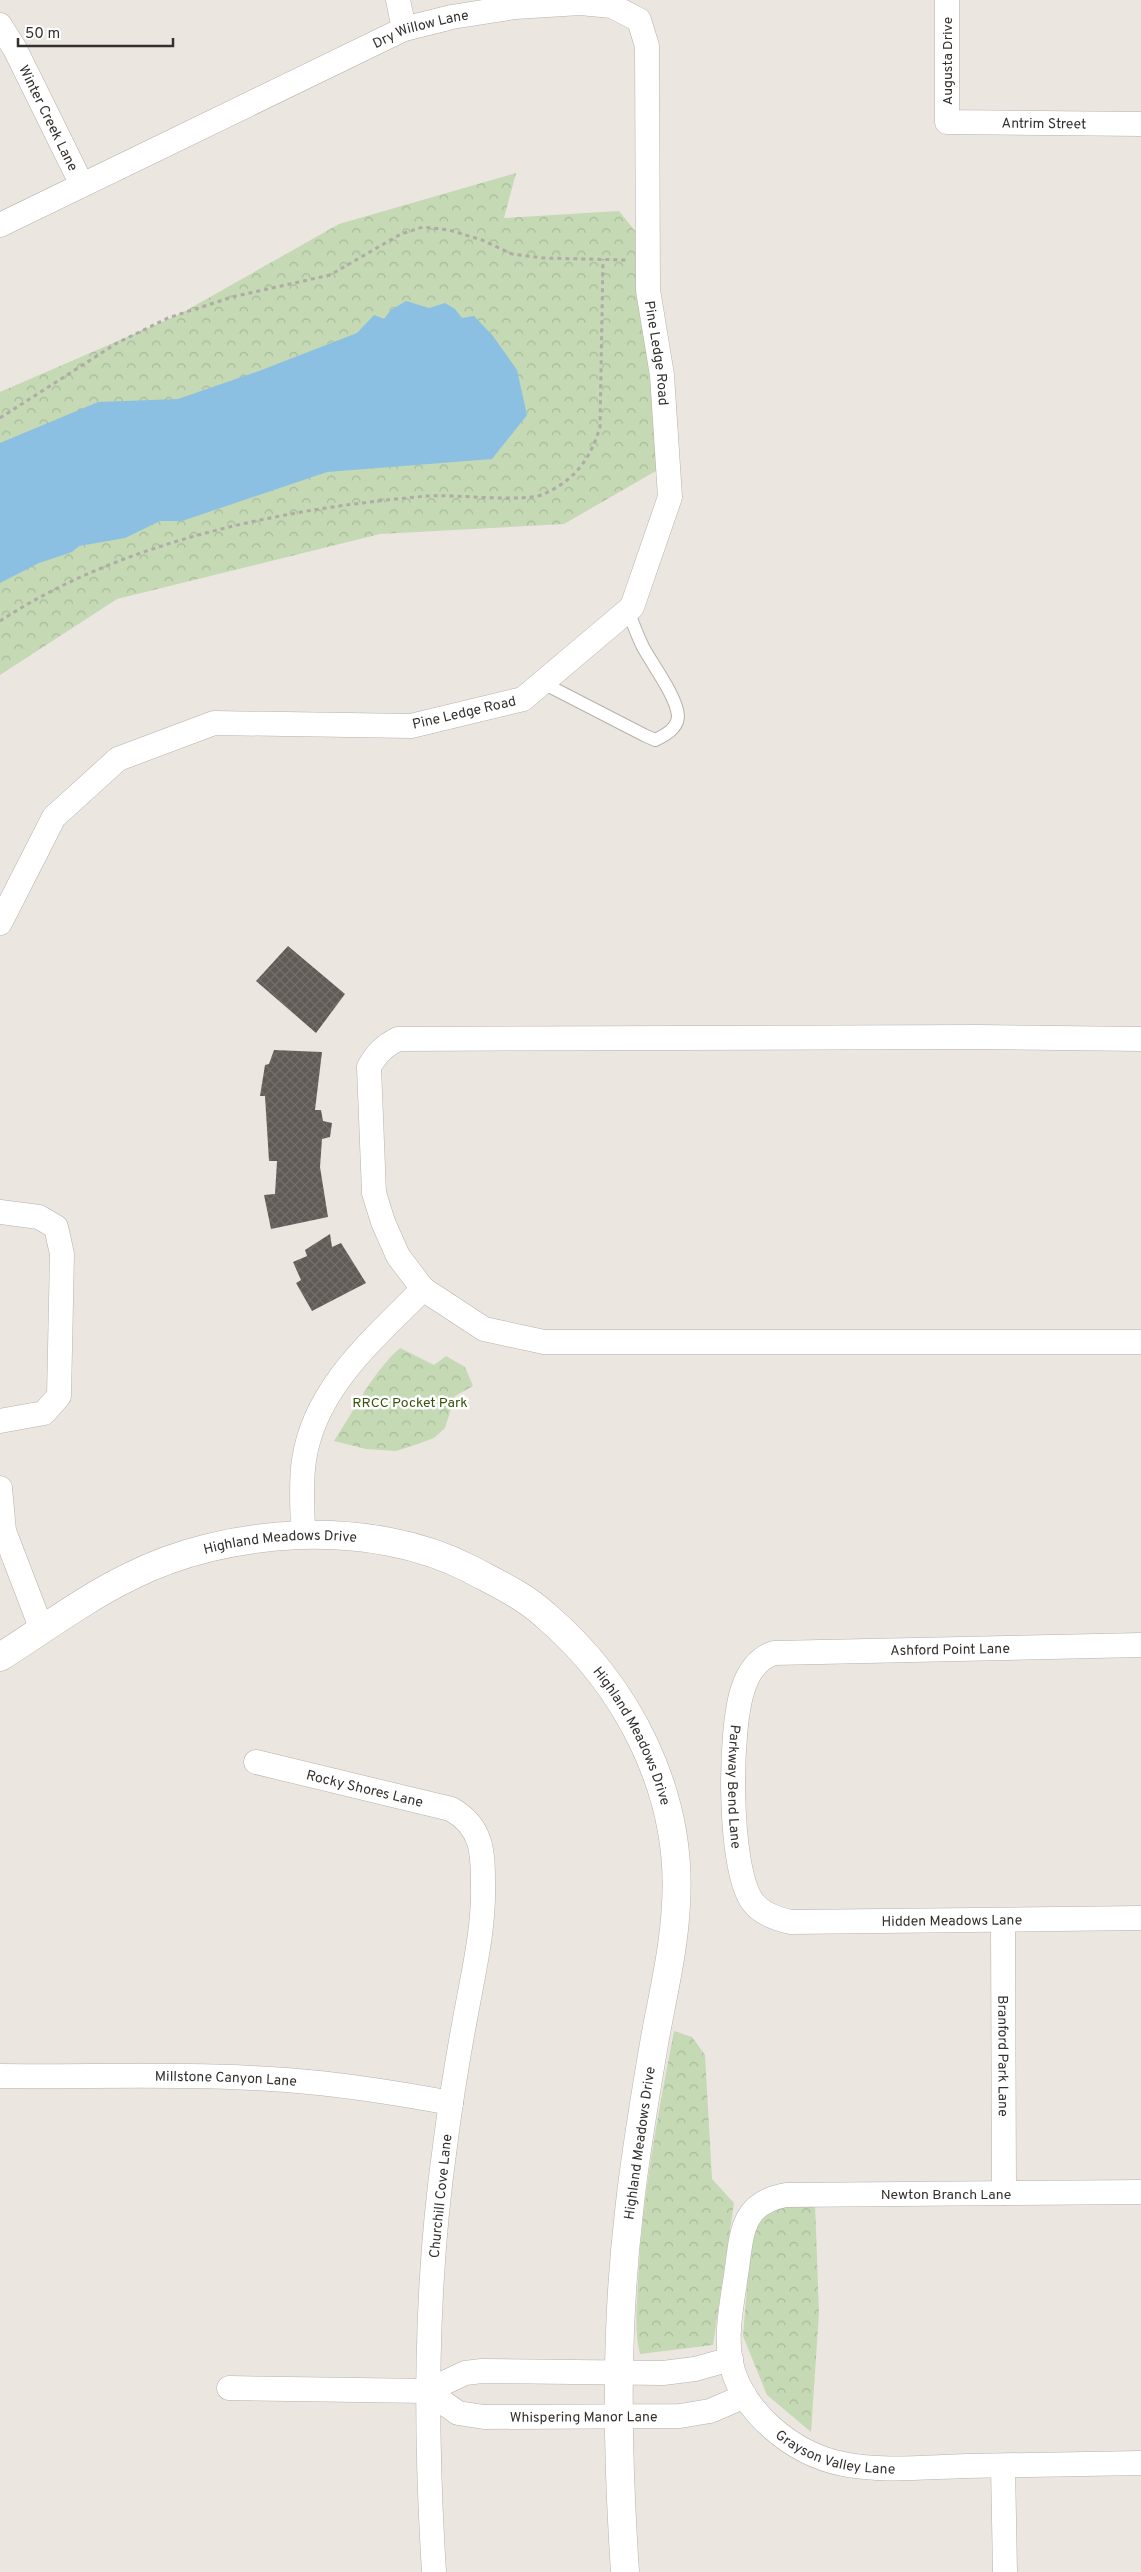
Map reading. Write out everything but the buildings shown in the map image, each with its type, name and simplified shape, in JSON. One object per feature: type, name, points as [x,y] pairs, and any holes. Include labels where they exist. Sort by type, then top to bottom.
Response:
[{"type":"street","points":[[398,0],[404,29]]},
{"type":"street","name":"Augusta Drive","points":[[947,0],[947,122]]},
{"type":"street","name":"Dry Willow Lane","points":[[0,225],[404,29],[452,17],[515,7],[580,3],[612,6],[639,20],[647,46],[648,290]]},
{"type":"street","name":"Winter Creek Lane","points":[[0,26],[15,49],[82,185]]},
{"type":"street","name":"Antrim Street","points":[[947,122],[1141,124]]},
{"type":"street","name":"Pine Ledge Road","points":[[0,923],[54,818],[118,759],[214,723],[411,726],[523,699],[628,611],[632,607],[670,497],[662,375],[648,290]]},
{"type":"street","points":[[1141,1039],[968,1037],[398,1039],[386,1045],[376,1054],[369,1067],[374,1193],[383,1222],[398,1256],[423,1289],[484,1329],[544,1342],[1141,1342]]},
{"type":"street","points":[[0,1212],[39,1216],[56,1227],[62,1254],[59,1396],[44,1413],[0,1421]]},
{"type":"street","points":[[303,1536],[304,1461],[311,1430],[326,1397],[348,1367],[423,1289]]},
{"type":"street","points":[[0,1488],[4,1531],[42,1630]]},
{"type":"street","name":"Highland Meadows Drive","points":[[0,1657],[130,1576],[177,1556],[222,1544],[267,1538],[303,1536],[350,1537],[393,1542],[455,1562],[515,1592],[544,1613],[566,1634],[598,1672],[631,1718],[652,1759],[672,1830],[676,1864],[676,1903],[671,1949],[634,2168],[622,2288],[618,2465],[625,2572]]},
{"type":"street","name":"Ashford Point Lane","points":[[760,1660],[767,1655],[785,1651],[1141,1646]]},
{"type":"street","name":"Parkway Bend Lane","points":[[760,1660],[747,1678],[740,1701],[735,1742],[734,1788],[738,1846],[743,1877],[748,1895],[763,1911]]},
{"type":"street","name":"Rocky Shores Lane","points":[[256,1762],[439,1805],[451,1809],[472,1824]]},
{"type":"street","name":"Churchill Cove Lane","points":[[434,2572],[427,2391],[428,2333],[436,2224],[452,2103],[482,1911],[483,1888],[480,1848],[472,1824]]},
{"type":"street","name":"Hidden Meadows Lane","points":[[763,1911],[791,1922],[1141,1918]]},
{"type":"street","name":"Branford Park Lane","points":[[1003,1920],[1004,2193]]},
{"type":"street","name":"Millstone Canyon Lane","points":[[0,2076],[213,2077],[287,2080],[369,2089],[452,2103]]},
{"type":"street","name":"Newton Branch Lane","points":[[754,2207],[769,2199],[786,2195],[1141,2192]]},
{"type":"street","name":"Grayson Valley Lane","points":[[754,2207],[743,2229],[730,2321],[731,2359],[736,2380],[754,2409],[793,2444],[827,2460],[876,2468],[1141,2464]]},
{"type":"street","points":[[229,2388],[427,2391],[465,2373],[663,2373],[695,2369],[731,2359]]},
{"type":"street","name":"Whispering Manor Lane","points":[[427,2391],[458,2413],[470,2416],[664,2417],[696,2414],[724,2406],[745,2396]]},
{"type":"street","points":[[1003,2466],[1005,2572]]},
{"type":"lane","points":[[542,683],[655,740],[665,735],[674,727],[678,717],[675,704],[642,644],[628,611]]},
{"type":"path","points":[[0,418],[117,343],[168,318],[232,297],[330,275],[401,234],[423,227],[450,230],[482,240],[512,254],[543,258],[648,260]]},
{"type":"path","points":[[0,621],[83,577],[136,555],[238,524],[337,506],[430,496],[543,495],[577,472],[593,449],[600,427],[602,259]]},
{"type":"green space","points":[[516,173],[504,218],[619,211],[648,247],[668,464],[564,524],[380,534],[117,599],[0,675],[0,392],[180,314],[339,224]]},
{"type":"green space","name":"RRCC Pocket Park","points":[[400,1348],[434,1365],[446,1356],[465,1367],[473,1386],[455,1396],[445,1428],[434,1438],[396,1451],[366,1449],[334,1441],[372,1380]]},
{"type":"green space","points":[[674,2031],[692,2037],[705,2055],[712,2179],[734,2203],[713,2345],[640,2354],[636,2318],[643,2218],[657,2124]]},
{"type":"green space","points":[[815,2203],[819,2313],[811,2432],[767,2395],[743,2336],[752,2226],[768,2206]]},
{"type":"water","points":[[406,301],[429,308],[445,303],[455,309],[462,318],[474,316],[493,336],[517,370],[527,415],[492,459],[327,472],[182,521],[160,521],[125,538],[79,546],[72,552],[39,563],[0,583],[0,443],[98,402],[178,399],[259,371],[357,333],[374,315],[384,319],[391,310]]}]
